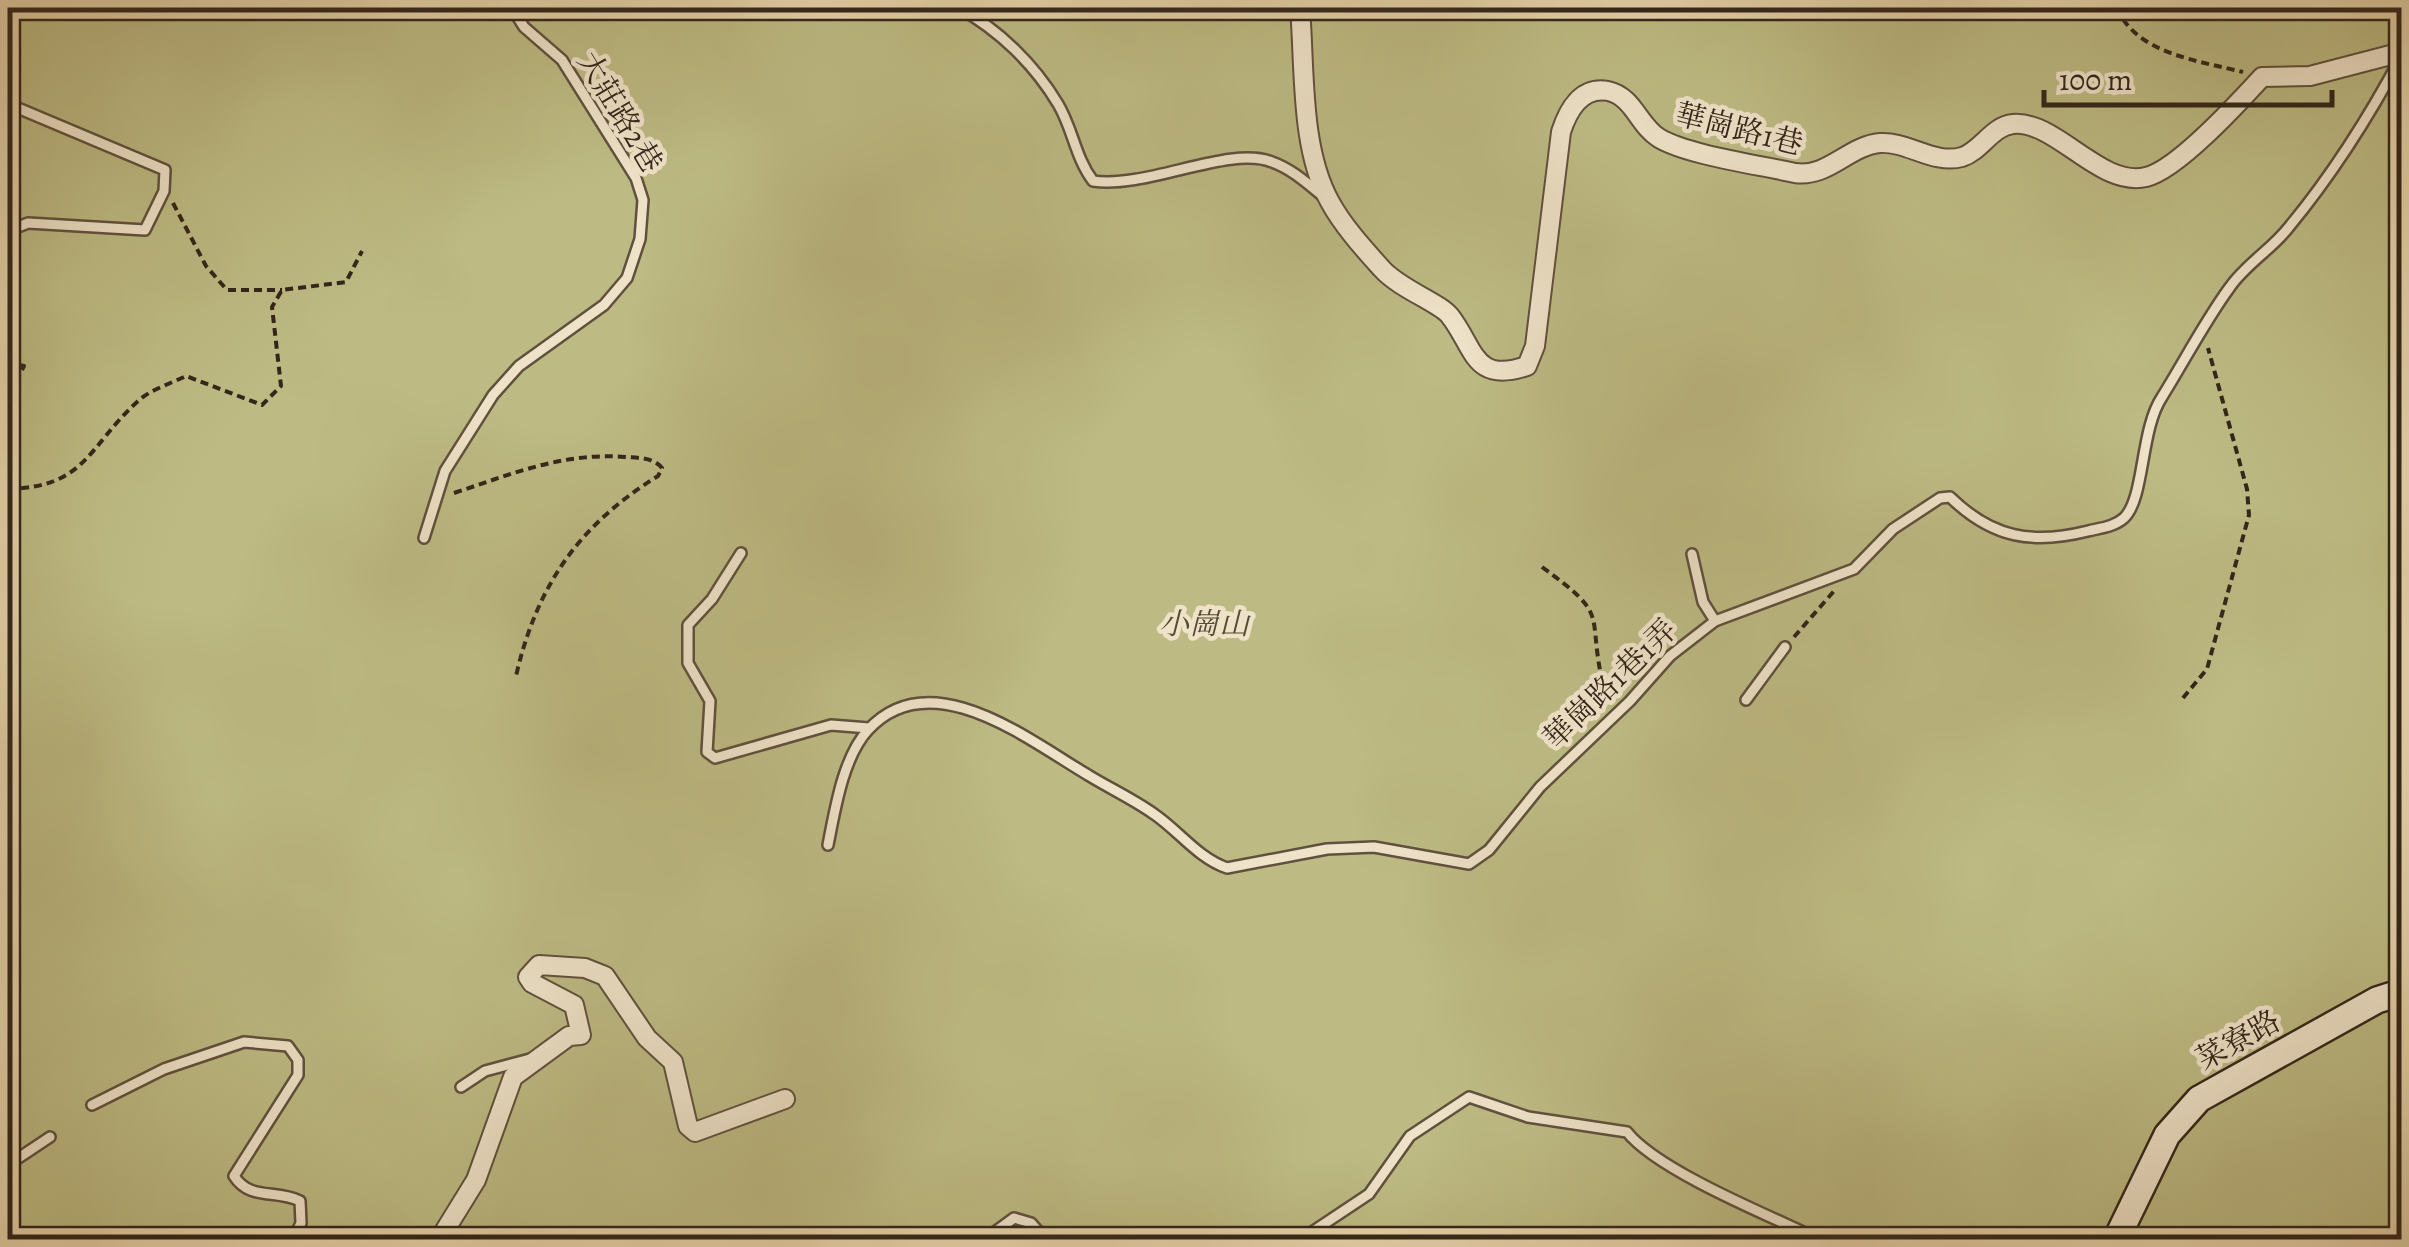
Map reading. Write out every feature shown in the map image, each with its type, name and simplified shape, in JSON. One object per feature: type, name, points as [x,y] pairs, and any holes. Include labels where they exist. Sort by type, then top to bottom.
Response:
[{"type":"street","name":"華崗路1巷","points":[[1300,8],[1314,161],[1330,202],[1384,272],[1409,293],[1448,313],[1476,360],[1484,367],[1512,371],[1527,366],[1535,346],[1561,132],[1567,112],[1580,96],[1606,90],[1622,98],[1660,139],[1795,173],[1809,175],[1884,142],[1946,160],[1966,156],[2000,128],[2013,124],[2030,126],[2111,172],[2131,178],[2148,177],[2166,167],[2262,77]]},
{"type":"street","points":[[2262,77],[2310,76],[2402,54]]},
{"type":"street","points":[[439,1240],[476,1180],[513,1077],[537,1056],[557,1049],[569,1036],[581,1035],[574,1005],[532,984],[528,976],[539,965],[585,968],[606,976],[647,1038],[673,1062],[688,1126],[695,1132],[786,1099]]},
{"type":"street","name":"菜寮路","points":[[2116,1240],[2158,1151],[2199,1099],[2377,1000],[2402,992]]},
{"type":"lane","name":"大莊路2巷","points":[[424,538],[434,493],[493,395],[519,366],[604,306],[627,278],[640,239],[643,200],[636,178],[562,60],[524,27],[512,8]]},
{"type":"lane","points":[[959,8],[1012,45],[1059,105],[1079,161],[1093,181],[1121,185],[1239,159],[1269,160],[1298,176],[1330,202]]},
{"type":"lane","name":"華崗路1巷1弄","points":[[868,728],[910,706],[940,704],[979,713],[1020,731],[1154,814],[1213,863],[1227,868],[1328,849],[1374,847],[1469,864],[1489,850],[1540,787],[1630,701],[1670,656],[1715,621],[1854,569],[1892,530],[1940,498],[1950,496],[1972,518],[2026,540],[2061,538],[2112,526],[2125,518],[2135,498],[2142,448],[2153,409],[2232,284],[2304,207],[2377,102],[2402,54]]},
{"type":"lane","points":[[8,111],[13,106],[165,170],[164,191],[145,230],[28,224],[8,230]]},
{"type":"lane","points":[[741,553],[712,598],[688,625],[688,664],[710,701],[707,752],[716,758],[760,749],[831,725],[868,728],[846,774],[828,845]]},
{"type":"lane","points":[[1692,554],[1702,602],[1715,621]]},
{"type":"lane","points":[[1746,700],[1785,647]]},
{"type":"lane","points":[[92,1105],[164,1069],[244,1042],[288,1046],[298,1060],[298,1075],[234,1176],[242,1188],[253,1194],[281,1192],[300,1201],[300,1223],[293,1240]]},
{"type":"lane","points":[[461,1087],[485,1071],[537,1056]]},
{"type":"lane","points":[[1300,1240],[1369,1194],[1410,1136],[1469,1097],[1528,1117],[1628,1132],[1638,1145],[1716,1191],[1820,1240]]},
{"type":"lane","points":[[8,1165],[50,1137]]},
{"type":"lane","points":[[984,1240],[1014,1218],[1031,1223],[1046,1240]]},
{"type":"path","points":[[2117,8],[2132,32],[2176,56],[2262,77]]},
{"type":"path","points":[[164,191],[190,228],[206,266],[227,290],[282,290],[346,282],[362,252]]},
{"type":"path","points":[[8,490],[44,488],[76,471],[139,399],[186,376],[262,405],[281,386],[272,307],[282,290]]},
{"type":"path","points":[[2183,698],[2207,669],[2249,516],[2247,489],[2205,329]]},
{"type":"path","points":[[8,362],[24,366],[8,396]]},
{"type":"path","points":[[434,493],[452,494],[548,461],[588,454],[642,458],[662,468],[658,476],[611,506],[544,589],[526,631],[516,676]]},
{"type":"path","points":[[1542,567],[1586,599],[1596,617],[1596,655],[1603,685],[1630,701]]},
{"type":"path","points":[[1785,647],[1854,569]]},
{"type":"green space","name":"小崗山","points":[[8,8],[2401,8],[2401,1239],[8,1239]]}]
